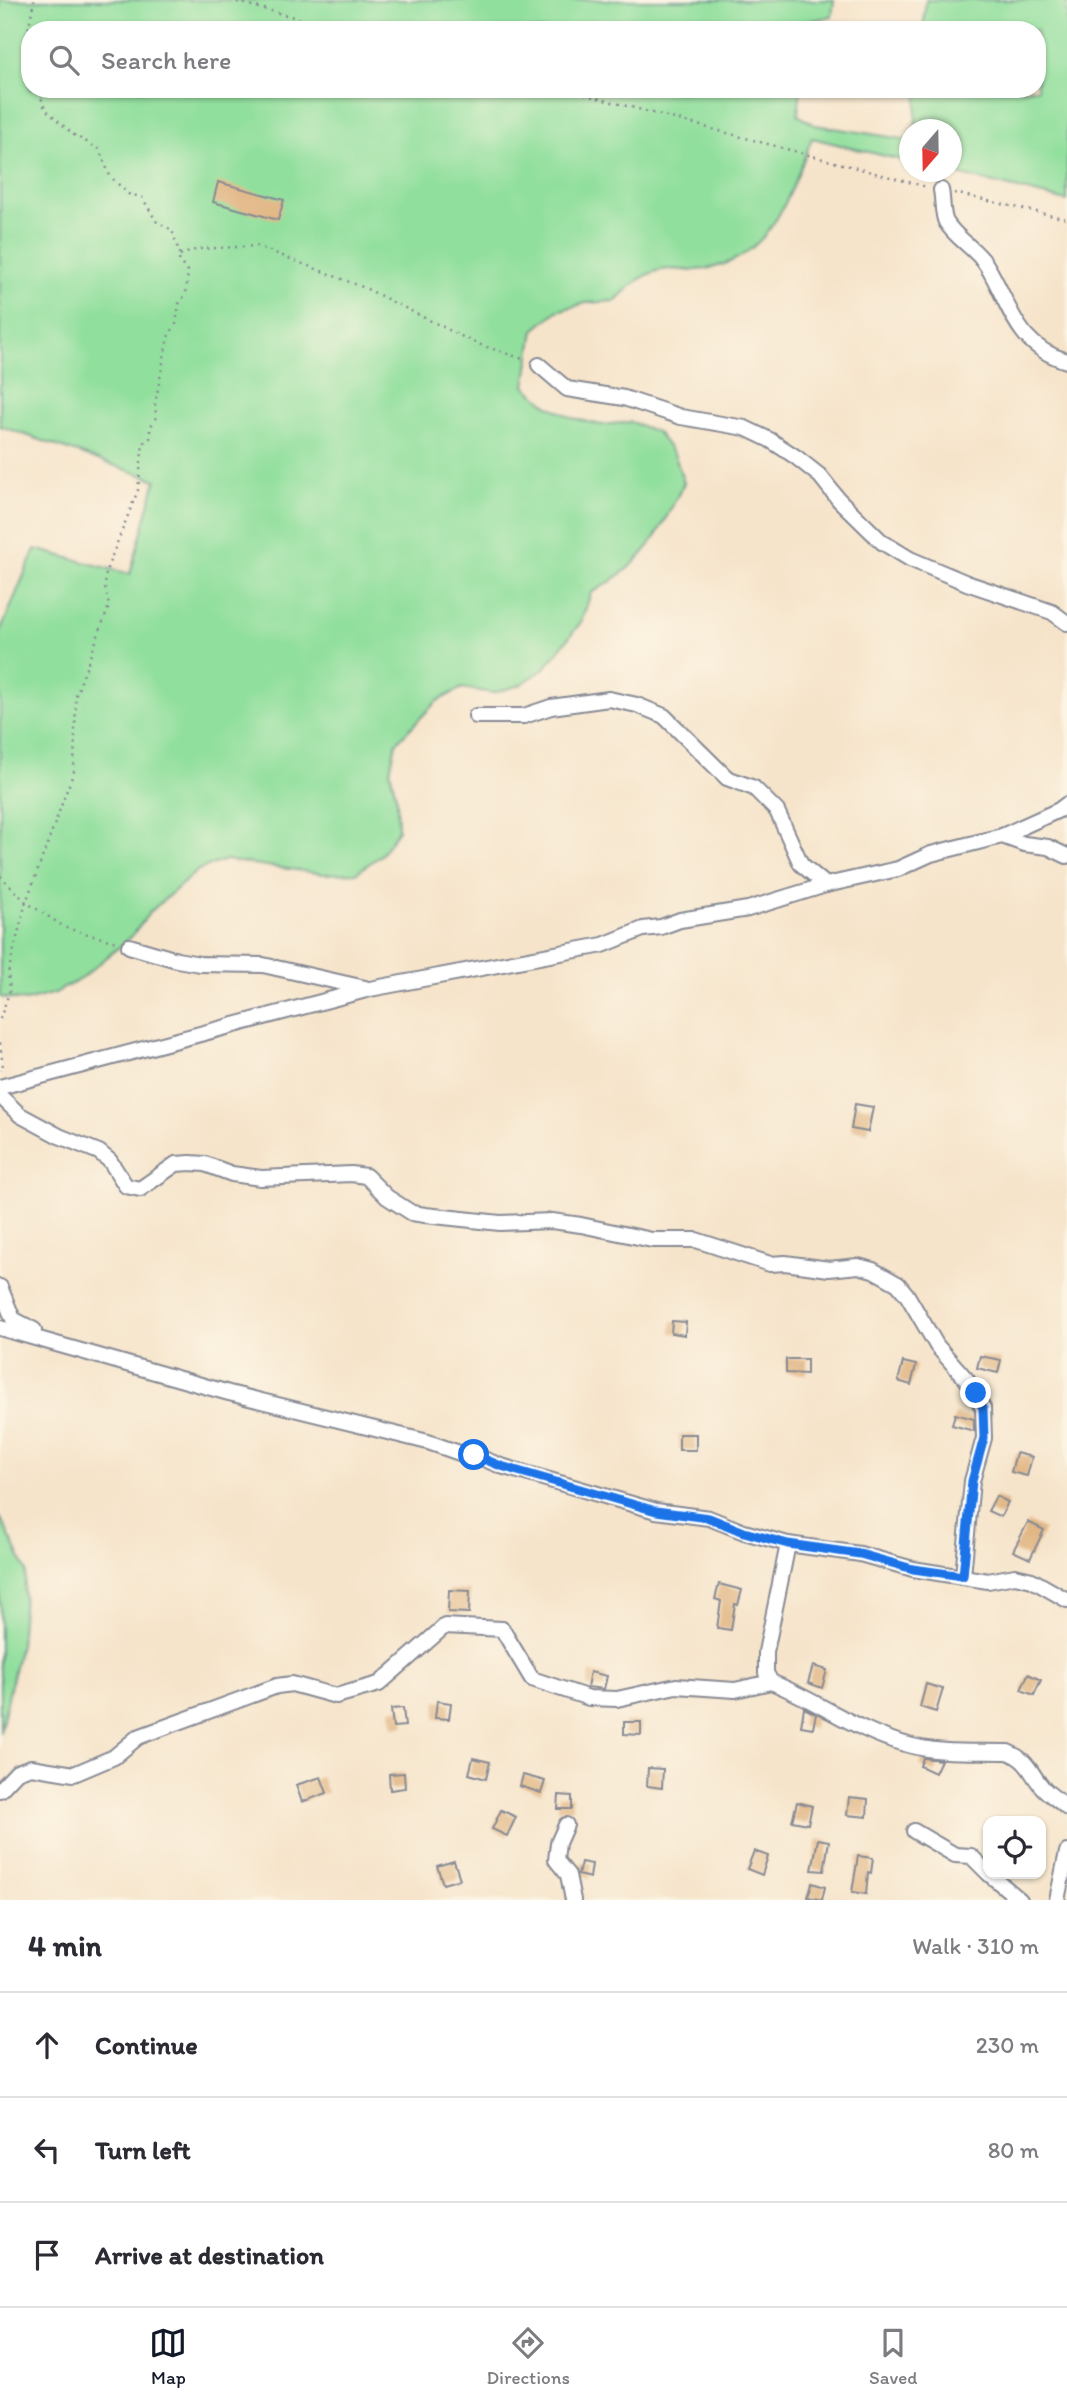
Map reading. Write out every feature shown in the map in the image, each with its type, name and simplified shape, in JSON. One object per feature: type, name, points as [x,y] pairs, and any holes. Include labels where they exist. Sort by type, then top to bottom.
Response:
[{"type":"street","points":[[942,190],[945,221],[986,264],[1011,318],[1030,340],[1055,358],[1067,361]]},
{"type":"street","points":[[539,365],[567,388],[624,398],[681,417],[745,428],[770,440],[820,476],[839,500],[882,542],[900,554],[938,573],[1052,611],[1067,623]]},
{"type":"street","points":[[476,716],[524,716],[551,708],[609,699],[637,705],[664,716],[727,778],[754,788],[777,811],[801,864],[826,885]]},
{"type":"street","points":[[0,1087],[370,989],[603,945],[643,929],[748,909],[826,885],[898,869],[931,854],[1002,836],[1067,804]]},
{"type":"street","points":[[1002,836],[1024,844],[1048,847],[1067,856]]},
{"type":"street","points":[[129,946],[188,962],[263,965],[370,989]]},
{"type":"street","points":[[0,1096],[20,1115],[59,1136],[99,1152],[110,1161],[126,1186],[140,1189],[176,1164],[190,1163],[205,1164],[232,1174],[261,1178],[351,1174],[366,1176],[387,1197],[412,1213],[500,1223],[552,1221],[581,1224],[652,1240],[696,1240],[770,1264],[785,1263],[829,1269],[858,1266],[886,1276],[908,1295],[932,1338],[967,1380],[983,1408],[984,1438],[972,1481],[963,1576]]},
{"type":"street","points":[[0,1287],[13,1319],[35,1330],[38,1337]]},
{"type":"street","points":[[0,1328],[229,1393],[428,1442],[656,1511],[709,1518],[744,1532],[788,1544],[860,1554],[913,1569],[988,1581],[1015,1576],[1032,1580],[1067,1600]]},
{"type":"street","points":[[788,1544],[766,1652],[766,1673],[771,1682],[852,1722],[905,1744],[932,1750],[1008,1752],[1026,1763],[1043,1788],[1067,1808]]},
{"type":"street","points":[[0,1790],[17,1772],[31,1767],[74,1774],[114,1757],[138,1737],[277,1686],[292,1684],[336,1696],[379,1684],[444,1626],[502,1629],[533,1678],[589,1698],[617,1699],[676,1686],[735,1690],[771,1682]]},
{"type":"street","points":[[566,1825],[558,1843],[556,1860],[568,1875],[573,1900]]},
{"type":"street","points":[[914,1831],[955,1855],[971,1856],[983,1869]]},
{"type":"street","points":[[1057,1900],[1067,1852]]},
{"type":"street","points":[[994,1879],[1020,1900]]},
{"type":"path","points":[[31,21],[34,0]]},
{"type":"path","points":[[230,0],[308,21]]},
{"type":"path","points":[[0,1019],[10,990],[8,973],[26,902],[74,771],[76,695],[109,606],[105,587],[106,571],[138,490],[143,443],[150,438],[150,428],[156,417],[155,404],[168,337],[176,324],[179,304],[186,293],[188,271],[179,262],[180,255],[172,230],[156,221],[142,197],[128,194],[110,176],[99,149],[74,135],[45,109],[41,98]]},
{"type":"path","points":[[598,98],[942,190],[1067,219]]},
{"type":"path","points":[[180,255],[198,249],[257,246],[365,288],[475,343],[539,365]]},
{"type":"path","points":[[0,876],[26,902],[66,928],[129,946]]},
{"type":"path","points":[[0,1043],[3,1067],[0,1070]]},
{"type":"green space","points":[[0,0],[834,0],[832,16],[808,21],[21,21],[21,98],[800,98],[798,115],[815,125],[899,138],[899,160],[812,138],[785,204],[759,241],[742,255],[721,265],[696,270],[669,269],[653,272],[615,301],[586,303],[557,311],[534,330],[525,386],[547,405],[572,418],[601,425],[631,422],[657,432],[675,456],[684,483],[648,547],[625,571],[591,593],[581,622],[544,669],[520,685],[493,693],[462,688],[437,701],[396,743],[390,771],[397,800],[398,830],[381,855],[356,873],[324,874],[225,860],[198,870],[150,912],[131,937],[82,978],[55,993],[26,1001],[0,997],[0,632],[35,549],[130,574],[156,480],[0,426]]},
{"type":"green space","points":[[926,0],[1067,0],[1067,201],[962,175],[962,119],[916,119],[917,98],[1046,98],[1046,21],[924,21]]},
{"type":"green space","points":[[0,1517],[26,1570],[20,1645],[0,1733]]},
{"type":"building","points":[[218,182],[284,200],[278,220],[213,202]]},
{"type":"building","points":[[855,1104],[873,1107],[868,1132],[851,1129]]},
{"type":"building","points":[[672,1321],[686,1322],[685,1335],[671,1333]]},
{"type":"building","points":[[980,1356],[1001,1360],[998,1373],[977,1368]]},
{"type":"building","points":[[786,1359],[807,1359],[807,1374],[786,1373]]},
{"type":"building","points":[[903,1362],[916,1365],[911,1385],[898,1381]]},
{"type":"building","points":[[955,1414],[974,1419],[974,1431],[952,1425]]},
{"type":"building","points":[[679,1434],[696,1434],[696,1450],[679,1450]]},
{"type":"building","points":[[1016,1453],[1032,1457],[1027,1476],[1011,1472]]},
{"type":"building","points":[[996,1496],[1008,1502],[1001,1517],[988,1511]]},
{"type":"building","points":[[1028,1522],[1044,1530],[1030,1559],[1013,1551]]},
{"type":"building","points":[[719,1584],[742,1590],[738,1605],[735,1604],[731,1630],[717,1628],[721,1601],[715,1599]]},
{"type":"building","points":[[449,1590],[470,1591],[469,1613],[448,1612]]},
{"type":"building","points":[[813,1666],[827,1670],[822,1688],[808,1683]]},
{"type":"building","points":[[590,1672],[607,1676],[604,1689],[587,1687]]},
{"type":"building","points":[[1028,1674],[1041,1680],[1034,1695],[1021,1690]]},
{"type":"building","points":[[926,1684],[943,1689],[936,1712],[920,1707]]},
{"type":"building","points":[[437,1701],[451,1703],[449,1719],[435,1718]]},
{"type":"building","points":[[403,1708],[405,1726],[393,1727],[391,1709]]},
{"type":"building","points":[[804,1708],[816,1714],[813,1728],[801,1726]]},
{"type":"building","points":[[624,1722],[641,1722],[641,1735],[624,1734]]},
{"type":"building","points":[[473,1758],[490,1762],[486,1779],[469,1774]]},
{"type":"building","points":[[923,1758],[941,1760],[935,1773],[920,1766]]},
{"type":"building","points":[[648,1768],[663,1769],[662,1788],[647,1786]]},
{"type":"building","points":[[404,1773],[405,1788],[390,1790],[389,1774]]},
{"type":"building","points":[[523,1775],[545,1781],[541,1793],[520,1786]]},
{"type":"building","points":[[321,1777],[327,1793],[302,1802],[296,1785]]},
{"type":"building","points":[[559,1795],[572,1796],[572,1809],[558,1809]]},
{"type":"building","points":[[849,1797],[868,1799],[867,1817],[847,1815]]},
{"type":"building","points":[[797,1802],[812,1806],[808,1824],[792,1821]]},
{"type":"building","points":[[501,1810],[516,1817],[507,1836],[492,1829]]},
{"type":"building","points":[[818,1839],[829,1841],[824,1871],[812,1870]]},
{"type":"building","points":[[754,1851],[768,1856],[762,1875],[747,1869]]},
{"type":"building","points":[[858,1856],[873,1858],[871,1873],[868,1872],[866,1894],[852,1892]]},
{"type":"building","points":[[454,1861],[460,1879],[443,1884],[437,1866]]},
{"type":"building","points":[[581,1862],[592,1864],[590,1878],[578,1875]]},
{"type":"building","points":[[812,1883],[825,1887],[822,1900],[808,1897]]},
{"type":"route","points":[[474,1455],[501,1466],[656,1511],[709,1518],[744,1532],[788,1544],[860,1554],[913,1569],[963,1576],[972,1481],[984,1438],[983,1408],[976,1393]]}]
